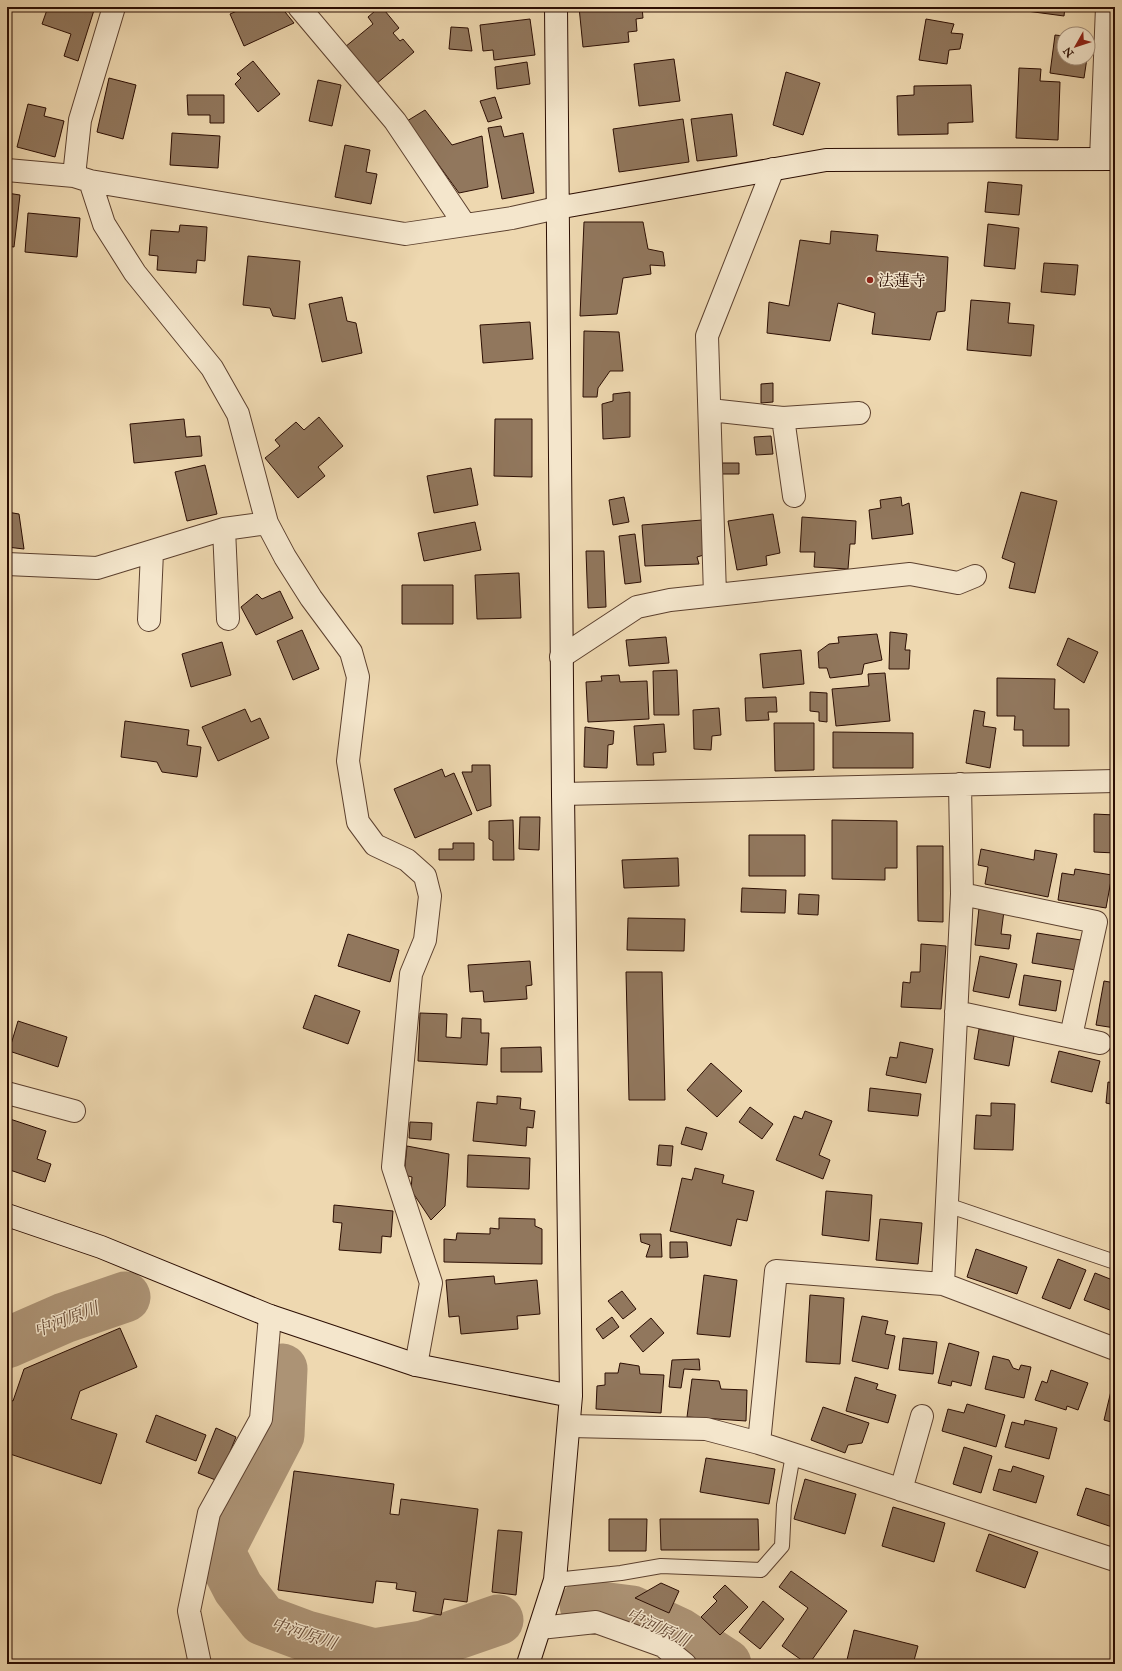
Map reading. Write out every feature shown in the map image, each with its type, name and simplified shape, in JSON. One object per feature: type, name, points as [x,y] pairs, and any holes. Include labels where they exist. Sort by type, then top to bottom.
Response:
[{"type":"street","points":[[114,7],[80,120],[82,179],[104,224],[135,274],[212,368],[238,414],[267,523],[285,558],[311,598],[351,652],[358,677],[348,761],[358,822],[375,845],[407,860],[425,876],[430,896],[425,940],[411,974],[393,1167],[431,1283],[416,1365]]},
{"type":"street","points":[[299,7],[395,121],[465,225]]},
{"type":"street","points":[[528,1664],[555,1580],[570,1426],[571,1396],[561,657],[556,7]]},
{"type":"street","points":[[7,170],[82,179],[405,234],[512,218],[557,208],[826,160],[1108,159],[1107,7]]},
{"type":"street","points":[[715,595],[707,336],[773,169]]},
{"type":"street","points":[[710,410],[783,418],[859,413]]},
{"type":"street","points":[[783,418],[794,496]]},
{"type":"street","points":[[7,564],[97,568],[224,530],[267,523]]},
{"type":"street","points":[[224,530],[228,619]]},
{"type":"street","points":[[149,620],[152,552]]},
{"type":"street","points":[[561,657],[637,607],[670,600],[910,574],[958,583],[975,576]]},
{"type":"street","points":[[563,794],[1115,781]]},
{"type":"street","points":[[943,1284],[962,894],[960,784]]},
{"type":"street","points":[[962,894],[1096,922],[1071,1036]]},
{"type":"street","points":[[956,1012],[1100,1043]]},
{"type":"street","points":[[7,1093],[74,1112]]},
{"type":"street","points":[[7,1215],[100,1247],[270,1316],[416,1365],[571,1396]]},
{"type":"street","points":[[759,1443],[776,1271],[943,1284],[1115,1349]]},
{"type":"street","points":[[200,1664],[189,1611],[209,1513],[261,1419],[270,1316]]},
{"type":"street","points":[[901,1490],[922,1416]]},
{"type":"street","points":[[570,1426],[706,1429],[759,1443],[1115,1560]]},
{"type":"street","points":[[540,1628],[596,1622],[663,1646],[686,1664]]},
{"type":"lane","points":[[947,1205],[1115,1262]]},
{"type":"lane","points":[[555,1580],[621,1573],[661,1566],[761,1570],[782,1546],[784,1505],[793,1455]]},
{"type":"building","points":[[48,7],[95,7],[78,61],[64,56],[71,34],[42,24]]},
{"type":"building","points":[[246,7],[281,7],[294,23],[244,46],[230,14]]},
{"type":"building","points":[[579,7],[642,7],[643,18],[636,19],[637,31],[628,32],[629,42],[583,47]]},
{"type":"building","points":[[1020,7],[1065,7],[1064,16],[1019,10]]},
{"type":"building","points":[[375,11],[385,11],[399,28],[393,33],[400,41],[403,39],[414,52],[376,84],[345,47],[373,24],[368,17]]},
{"type":"building","points":[[530,19],[535,55],[494,60],[493,50],[483,51],[480,25]]},
{"type":"building","points":[[926,19],[954,24],[951,33],[963,34],[960,49],[949,50],[947,64],[919,60]]},
{"type":"building","points":[[451,27],[468,28],[472,51],[449,49]]},
{"type":"building","points":[[1056,35],[1056,66],[1086,66],[1084,78],[1050,73]]},
{"type":"building","points":[[674,59],[680,101],[639,106],[634,64]]},
{"type":"building","points":[[253,61],[280,94],[258,112],[235,84],[241,78],[237,74]]},
{"type":"building","points":[[527,62],[530,84],[497,89],[495,67]]},
{"type":"building","points":[[1019,68],[1041,69],[1040,81],[1060,82],[1058,140],[1016,138]]},
{"type":"building","points":[[786,72],[820,83],[803,135],[773,125]]},
{"type":"building","points":[[109,78],[136,85],[123,139],[97,132]]},
{"type":"building","points":[[318,80],[341,85],[332,126],[309,121]]},
{"type":"building","points":[[971,85],[973,122],[948,123],[948,134],[898,135],[897,96],[914,95],[914,86]]},
{"type":"building","points":[[187,95],[224,95],[224,123],[210,123],[210,115],[188,115]]},
{"type":"building","points":[[1115,96],[1115,134],[1111,133]]},
{"type":"building","points":[[495,97],[502,118],[488,122],[480,101]]},
{"type":"building","points":[[28,104],[46,108],[44,116],[64,121],[55,157],[17,147]]},
{"type":"building","points":[[425,110],[452,145],[482,136],[488,187],[459,193],[407,121]]},
{"type":"building","points":[[732,114],[737,156],[697,161],[691,119]]},
{"type":"building","points":[[683,119],[689,162],[619,172],[613,129]]},
{"type":"building","points":[[501,126],[504,137],[523,133],[534,193],[502,199],[488,128]]},
{"type":"building","points":[[172,133],[220,136],[218,168],[170,165]]},
{"type":"building","points":[[345,145],[370,150],[366,172],[377,174],[371,204],[335,197]]},
{"type":"building","points":[[988,182],[1022,185],[1019,215],[985,212]]},
{"type":"building","points":[[7,193],[20,195],[14,247],[7,246]]},
{"type":"building","points":[[28,213],[80,218],[77,257],[25,252]]},
{"type":"building","points":[[584,222],[643,222],[648,249],[663,252],[665,266],[650,265],[651,274],[623,278],[617,314],[580,316]]},
{"type":"building","points":[[988,224],[1019,228],[1015,269],[984,266]]},
{"type":"building","points":[[180,225],[207,227],[205,261],[197,260],[196,273],[157,270],[158,256],[149,255],[151,230],[179,232]]},
{"type":"building","name":"法蓮寺","points":[[831,231],[878,235],[876,251],[948,257],[945,311],[937,312],[930,340],[872,334],[875,313],[838,303],[830,341],[767,333],[769,302],[789,306],[800,240],[830,244]]},
{"type":"building","points":[[1113,244],[1115,244],[1115,274],[1111,274]]},
{"type":"building","points":[[248,256],[300,261],[295,319],[273,316],[270,308],[243,305]]},
{"type":"building","points":[[1044,263],[1078,265],[1075,295],[1041,292]]},
{"type":"building","points":[[342,297],[347,321],[356,323],[362,353],[322,362],[309,304]]},
{"type":"building","points":[[971,300],[1010,303],[1008,323],[1034,325],[1031,356],[967,350]]},
{"type":"building","points":[[530,322],[533,359],[483,363],[480,325]]},
{"type":"building","points":[[584,331],[619,332],[623,371],[610,371],[598,388],[597,397],[583,397]]},
{"type":"building","points":[[773,383],[773,402],[761,403],[761,384]]},
{"type":"building","points":[[630,392],[630,437],[603,439],[602,404],[613,401],[613,394]]},
{"type":"building","points":[[319,417],[343,446],[318,467],[325,476],[298,498],[265,458],[280,446],[275,440],[296,422],[304,430]]},
{"type":"building","points":[[184,419],[186,437],[200,436],[202,456],[134,463],[130,424]]},
{"type":"building","points":[[495,419],[532,419],[532,477],[494,476]]},
{"type":"building","points":[[771,436],[773,454],[756,455],[754,437]]},
{"type":"building","points":[[722,463],[739,463],[739,474],[722,474]]},
{"type":"building","points":[[205,465],[217,514],[187,521],[175,472]]},
{"type":"building","points":[[471,468],[478,505],[434,513],[427,476]]},
{"type":"building","points":[[1021,492],[1057,501],[1035,593],[1009,588],[1015,563],[1002,558]]},
{"type":"building","points":[[624,497],[629,522],[613,525],[609,500]]},
{"type":"building","points":[[901,497],[902,506],[909,503],[913,534],[872,539],[869,510],[881,508],[880,500]]},
{"type":"building","points":[[7,512],[19,514],[24,549],[7,547]]},
{"type":"building","points":[[773,514],[780,553],[766,556],[767,565],[737,570],[728,521]]},
{"type":"building","points":[[802,517],[856,521],[855,544],[850,544],[848,569],[814,567],[815,552],[800,552]]},
{"type":"building","points":[[702,520],[707,554],[697,557],[699,564],[645,566],[642,525]]},
{"type":"building","points":[[475,522],[481,550],[424,561],[418,533]]},
{"type":"building","points":[[635,534],[641,582],[625,584],[619,536]]},
{"type":"building","points":[[586,551],[604,551],[606,607],[588,608]]},
{"type":"building","points":[[519,573],[521,618],[477,619],[475,575]]},
{"type":"building","points":[[402,585],[453,585],[453,624],[402,624]]},
{"type":"building","points":[[280,591],[293,618],[256,635],[241,607],[257,594],[262,599]]},
{"type":"building","points":[[302,630],[319,669],[293,680],[277,641]]},
{"type":"building","points":[[890,632],[907,634],[905,650],[910,650],[909,669],[889,669]]},
{"type":"building","points":[[877,634],[882,660],[864,664],[862,674],[830,678],[827,668],[819,668],[818,652],[829,644],[839,643],[838,637]]},
{"type":"building","points":[[666,637],[669,663],[629,666],[626,640]]},
{"type":"building","points":[[1068,638],[1098,652],[1084,683],[1057,665]]},
{"type":"building","points":[[222,642],[231,675],[191,687],[182,654]]},
{"type":"building","points":[[801,650],[804,684],[763,688],[760,654]]},
{"type":"building","points":[[677,670],[679,715],[654,715],[653,671]]},
{"type":"building","points":[[885,673],[890,721],[836,726],[832,689],[869,686],[868,674]]},
{"type":"building","points":[[619,675],[620,682],[647,681],[649,719],[588,722],[586,682],[602,681],[601,676]]},
{"type":"building","points":[[997,678],[1055,679],[1054,709],[1069,709],[1069,746],[1023,746],[1023,730],[1014,730],[1015,716],[997,716]]},
{"type":"building","points":[[810,692],[827,693],[827,722],[819,721],[819,712],[810,711]]},
{"type":"building","points":[[776,697],[777,712],[768,712],[769,720],[746,721],[745,698]]},
{"type":"building","points":[[719,708],[721,735],[712,736],[711,750],[694,749],[693,710]]},
{"type":"building","points":[[245,709],[251,722],[260,718],[269,738],[218,761],[202,727]]},
{"type":"building","points":[[974,710],[985,712],[983,726],[996,728],[990,768],[966,763]]},
{"type":"building","points":[[125,721],[189,730],[187,745],[201,747],[197,777],[162,772],[157,762],[121,757]]},
{"type":"building","points":[[774,723],[814,723],[814,770],[775,771]]},
{"type":"building","points":[[664,724],[666,752],[653,753],[654,765],[637,765],[634,726]]},
{"type":"building","points":[[585,727],[614,731],[613,744],[608,745],[607,768],[584,767]]},
{"type":"building","points":[[833,732],[913,733],[913,768],[833,768]]},
{"type":"building","points":[[472,765],[490,765],[491,806],[477,811],[462,772],[472,772]]},
{"type":"building","points":[[442,769],[445,777],[454,773],[472,814],[415,838],[394,789]]},
{"type":"building","points":[[1094,814],[1115,815],[1115,853],[1094,852]]},
{"type":"building","points":[[520,817],[540,817],[539,850],[519,849]]},
{"type":"building","points":[[513,820],[514,860],[493,860],[493,841],[489,839],[489,821]]},
{"type":"building","points":[[832,820],[897,821],[897,868],[885,868],[885,880],[832,879]]},
{"type":"building","points":[[749,835],[805,835],[805,876],[749,876]]},
{"type":"building","points":[[453,843],[474,843],[474,860],[439,860],[439,849],[453,849]]},
{"type":"building","points":[[917,846],[943,846],[943,922],[918,921]]},
{"type":"building","points":[[981,849],[1034,860],[1035,850],[1057,854],[1048,897],[985,884],[988,867],[978,865]]},
{"type":"building","points":[[678,858],[679,886],[624,888],[622,860]]},
{"type":"building","points":[[1075,869],[1112,875],[1106,908],[1058,900],[1062,873],[1074,875]]},
{"type":"building","points":[[742,888],[786,890],[785,913],[741,912]]},
{"type":"building","points":[[799,894],[819,895],[818,915],[798,914]]},
{"type":"building","points":[[979,908],[1004,911],[1001,934],[1011,935],[1009,949],[975,945]]},
{"type":"building","points":[[628,918],[685,919],[684,951],[627,950]]},
{"type":"building","points":[[1037,933],[1081,940],[1076,970],[1032,963]]},
{"type":"building","points":[[348,934],[399,950],[390,982],[338,966]]},
{"type":"building","points":[[921,944],[946,946],[941,1009],[901,1007],[903,982],[910,983],[911,972],[920,972]]},
{"type":"building","points":[[980,956],[1017,964],[1009,998],[973,991]]},
{"type":"building","points":[[530,961],[532,985],[526,986],[527,999],[484,1002],[483,991],[470,992],[468,965]]},
{"type":"building","points":[[626,972],[662,972],[665,1100],[629,1100]]},
{"type":"building","points":[[1024,975],[1061,981],[1056,1011],[1019,1005]]},
{"type":"building","points":[[1104,981],[1115,983],[1115,1028],[1096,1025]]},
{"type":"building","points":[[315,995],[360,1011],[348,1044],[303,1028]]},
{"type":"building","points":[[420,1013],[447,1014],[446,1037],[461,1038],[462,1018],[481,1019],[481,1033],[489,1033],[487,1065],[418,1061]]},
{"type":"building","points":[[18,1021],[67,1037],[58,1067],[9,1051]]},
{"type":"building","points":[[979,1029],[1014,1036],[1009,1066],[974,1059]]},
{"type":"building","points":[[900,1042],[933,1049],[926,1083],[886,1075],[890,1057],[897,1058]]},
{"type":"building","points":[[541,1047],[542,1072],[501,1072],[501,1048]]},
{"type":"building","points":[[1059,1051],[1100,1061],[1092,1092],[1051,1082]]},
{"type":"building","points":[[711,1063],[742,1091],[717,1117],[687,1090]]},
{"type":"building","points":[[1108,1082],[1115,1083],[1115,1105],[1106,1103]]},
{"type":"building","points":[[870,1088],[921,1094],[918,1116],[868,1111]]},
{"type":"building","points":[[497,1096],[521,1098],[520,1109],[535,1111],[533,1128],[527,1127],[526,1146],[473,1141],[477,1102],[497,1104]]},
{"type":"building","points":[[991,1103],[1015,1104],[1013,1150],[974,1149],[976,1115],[991,1116]]},
{"type":"building","points":[[750,1107],[773,1124],[762,1139],[739,1122]]},
{"type":"building","points":[[805,1111],[832,1121],[819,1155],[830,1160],[823,1179],[776,1160],[794,1116],[802,1119]]},
{"type":"building","points":[[7,1118],[46,1131],[37,1159],[51,1164],[45,1182],[7,1169]]},
{"type":"building","points":[[410,1122],[432,1123],[431,1140],[409,1138]]},
{"type":"building","points":[[686,1127],[707,1133],[702,1150],[681,1144]]},
{"type":"building","points":[[659,1145],[673,1146],[671,1166],[657,1165]]},
{"type":"building","points":[[407,1146],[449,1154],[445,1206],[431,1220],[411,1190],[412,1177],[404,1175]]},
{"type":"building","points":[[468,1155],[530,1158],[529,1189],[467,1187]]},
{"type":"building","points":[[695,1168],[724,1175],[722,1183],[754,1191],[747,1221],[737,1219],[731,1246],[670,1231],[682,1178],[692,1180]]},
{"type":"building","points":[[826,1191],[872,1195],[869,1241],[822,1235]]},
{"type":"building","points":[[334,1205],[393,1211],[391,1237],[382,1236],[381,1253],[339,1250],[342,1223],[333,1222]]},
{"type":"building","points":[[499,1218],[535,1219],[535,1226],[542,1229],[542,1264],[444,1262],[444,1239],[456,1240],[457,1233],[490,1234],[490,1228],[499,1229]]},
{"type":"building","points":[[880,1219],[922,1223],[918,1264],[876,1260]]},
{"type":"building","points":[[640,1234],[661,1234],[662,1257],[646,1257],[650,1245],[641,1242]]},
{"type":"building","points":[[670,1242],[687,1242],[688,1257],[670,1258]]},
{"type":"building","points":[[976,1249],[1027,1267],[1017,1294],[967,1277]]},
{"type":"building","points":[[1058,1259],[1086,1270],[1070,1309],[1042,1298]]},
{"type":"building","points":[[1095,1273],[1115,1281],[1115,1312],[1084,1300]]},
{"type":"building","points":[[704,1275],[737,1280],[730,1337],[697,1334]]},
{"type":"building","points":[[494,1276],[495,1284],[537,1280],[540,1314],[517,1316],[518,1329],[461,1334],[459,1316],[449,1317],[446,1280]]},
{"type":"building","points":[[622,1291],[636,1309],[623,1319],[608,1301]]},
{"type":"building","points":[[810,1295],[844,1298],[840,1364],[806,1362]]},
{"type":"building","points":[[862,1316],[888,1321],[885,1334],[895,1336],[888,1369],[852,1361]]},
{"type":"building","points":[[612,1317],[619,1327],[603,1339],[596,1329]]},
{"type":"building","points":[[651,1318],[664,1333],[643,1352],[630,1336]]},
{"type":"building","points":[[120,1328],[137,1367],[80,1391],[71,1419],[117,1434],[101,1484],[7,1453],[7,1399],[13,1401],[24,1369]]},
{"type":"building","points":[[903,1338],[937,1342],[933,1374],[899,1370]]},
{"type":"building","points":[[949,1343],[979,1352],[971,1386],[952,1381],[951,1386],[938,1383]]},
{"type":"building","points":[[993,1356],[1009,1360],[1013,1368],[1019,1370],[1021,1365],[1031,1367],[1024,1398],[985,1389]]},
{"type":"building","points":[[699,1359],[700,1370],[684,1369],[681,1388],[669,1387],[672,1360]]},
{"type":"building","points":[[620,1363],[639,1366],[640,1374],[664,1375],[661,1413],[596,1409],[597,1386],[605,1385],[605,1373],[618,1373]]},
{"type":"building","points":[[1051,1370],[1088,1383],[1078,1410],[1067,1406],[1066,1410],[1035,1400],[1042,1381],[1047,1383]]},
{"type":"building","points":[[855,1377],[878,1384],[876,1389],[896,1395],[888,1423],[846,1411]]},
{"type":"building","points":[[692,1379],[719,1381],[721,1389],[747,1390],[746,1421],[687,1417]]},
{"type":"building","points":[[1111,1391],[1115,1392],[1115,1423],[1104,1420]]},
{"type":"building","points":[[967,1404],[1005,1415],[996,1447],[942,1431],[948,1409],[964,1413]]},
{"type":"building","points":[[823,1407],[869,1423],[862,1443],[848,1445],[845,1453],[811,1440]]},
{"type":"building","points":[[156,1415],[206,1435],[196,1461],[146,1442]]},
{"type":"building","points":[[1025,1420],[1057,1428],[1049,1459],[1005,1447],[1012,1422],[1024,1425]]},
{"type":"building","points":[[216,1428],[236,1437],[218,1481],[198,1473]]},
{"type":"building","points":[[964,1447],[992,1456],[981,1493],[953,1484]]},
{"type":"building","points":[[706,1458],[775,1469],[769,1504],[700,1492]]},
{"type":"building","points":[[1013,1466],[1044,1476],[1036,1503],[993,1490],[999,1469],[1011,1472]]},
{"type":"building","points":[[294,1471],[394,1484],[390,1514],[399,1515],[401,1499],[478,1509],[467,1602],[444,1599],[441,1615],[413,1611],[416,1592],[396,1589],[397,1583],[376,1581],[373,1603],[278,1590]]},
{"type":"building","points":[[805,1479],[856,1494],[845,1534],[794,1519]]},
{"type":"building","points":[[1086,1488],[1115,1497],[1115,1528],[1077,1515]]},
{"type":"building","points":[[893,1507],[945,1523],[934,1562],[882,1546]]},
{"type":"building","points":[[609,1519],[647,1519],[646,1551],[609,1551]]},
{"type":"building","points":[[660,1519],[758,1519],[759,1550],[661,1550]]},
{"type":"building","points":[[498,1530],[522,1532],[516,1595],[492,1592]]},
{"type":"building","points":[[989,1534],[1038,1552],[1025,1588],[976,1571]]},
{"type":"building","points":[[791,1571],[847,1611],[809,1664],[782,1646],[808,1608],[779,1587]]},
{"type":"building","points":[[661,1583],[679,1591],[669,1613],[635,1598]]},
{"type":"building","points":[[725,1585],[748,1607],[720,1635],[701,1617],[717,1601],[713,1597]]},
{"type":"building","points":[[763,1601],[784,1619],[760,1649],[739,1632]]},
{"type":"building","points":[[854,1630],[918,1646],[913,1664],[846,1664]]},
{"type":"waterway","name":"中河原川","points":[[7,1343],[64,1318],[125,1297]]},
{"type":"waterway","name":"中河原川","points":[[282,1369],[279,1435],[219,1551],[238,1588],[263,1620],[306,1636],[374,1654],[423,1646],[498,1620]]},
{"type":"waterway","name":"中河原川","points":[[585,1605],[632,1611],[679,1633],[726,1664]]},
{"type":"place","name":"法蓮寺","points":[[870,280]]}]
